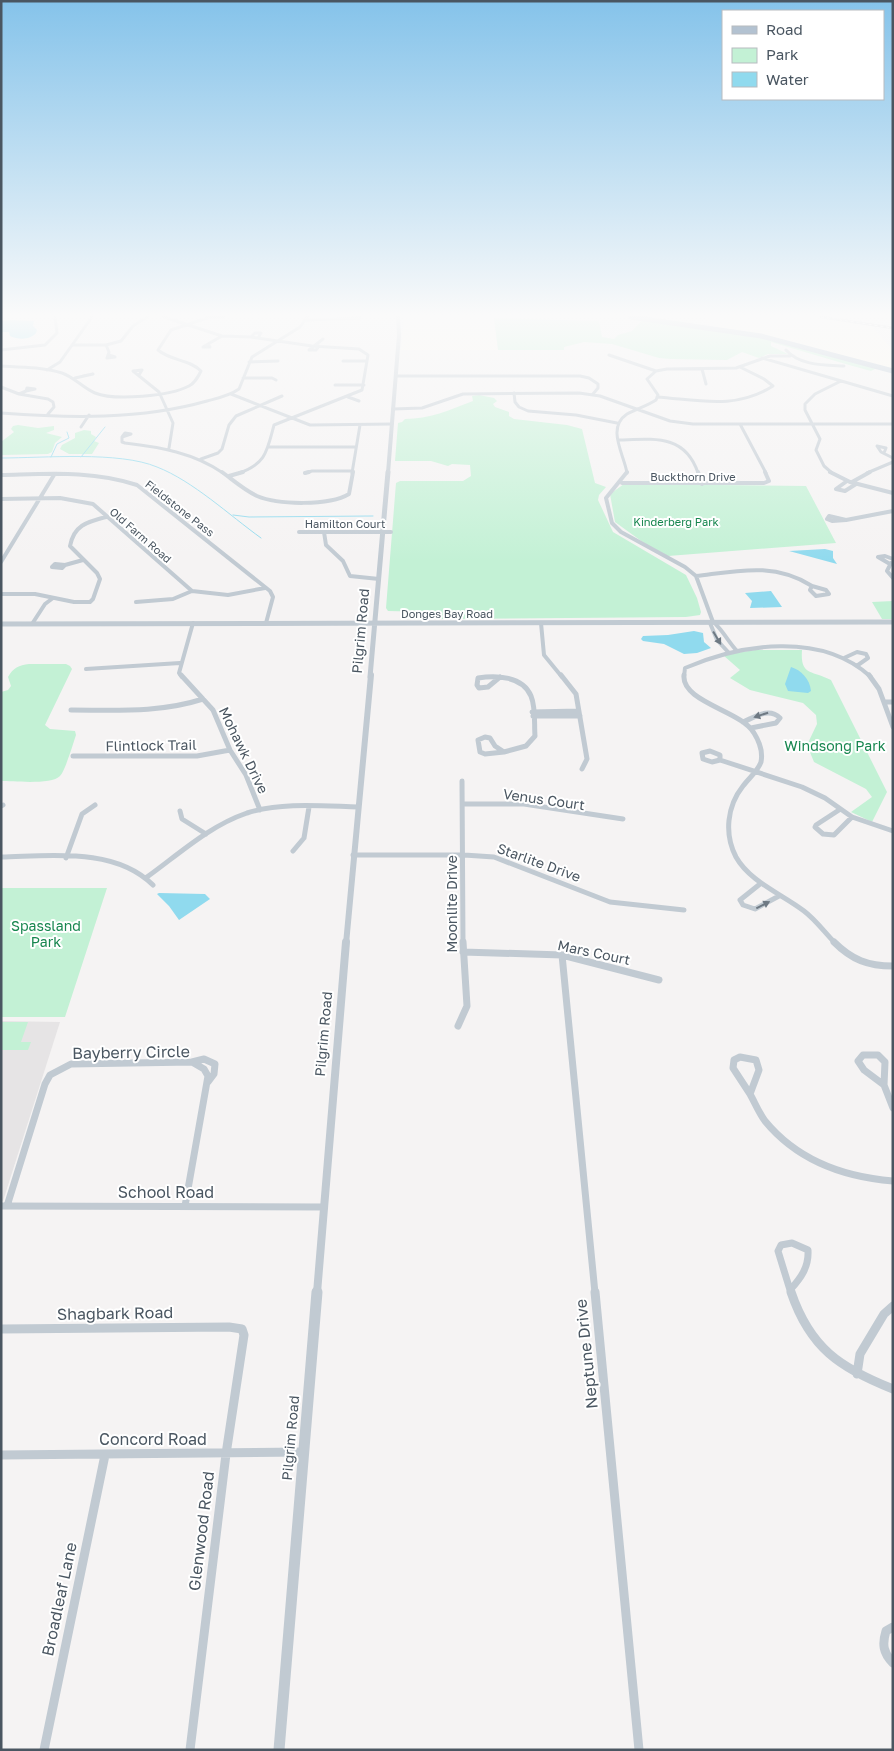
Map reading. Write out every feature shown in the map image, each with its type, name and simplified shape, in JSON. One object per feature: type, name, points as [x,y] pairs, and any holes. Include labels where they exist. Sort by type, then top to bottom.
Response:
[{"type":"street","points":[[46,399],[53,402],[54,407],[48,414]]},
{"type":"street","points":[[162,399],[173,423],[169,448]]},
{"type":"street","points":[[1,413],[88,415],[167,410],[196,405],[216,399]]},
{"type":"street","points":[[243,399],[310,425],[392,424]]},
{"type":"street","points":[[201,459],[218,453],[222,449],[229,425],[236,416],[275,399]]},
{"type":"street","points":[[229,476],[260,465],[265,459],[274,425],[344,399]]},
{"type":"street","points":[[353,399],[359,401]]},
{"type":"street","name":"Pilgrim Road","points":[[279,1750],[353,855],[380,579],[394,399]]},
{"type":"street","points":[[393,409],[422,408],[449,399]]},
{"type":"street","points":[[515,399],[519,407],[528,411],[576,415],[617,423]]},
{"type":"street","points":[[607,399],[682,423],[893,424]]},
{"type":"street","points":[[655,399],[650,404],[624,416],[617,423],[616,431],[628,473],[622,482],[608,492],[606,498],[612,523],[622,532],[696,576],[713,622],[717,624],[727,642],[737,652]]},
{"type":"street","points":[[677,399],[726,403],[746,399]]},
{"type":"street","points":[[809,399],[805,410],[820,439],[816,450],[828,470],[852,482],[893,492]]},
{"type":"street","points":[[82,427],[88,415]]},
{"type":"street","points":[[122,438],[122,442],[125,443],[169,448],[201,459],[256,495],[271,500],[331,502],[345,499],[349,494],[358,420]]},
{"type":"street","name":"Buckthorn Drive","points":[[622,482],[634,484],[764,483],[769,480],[767,475],[740,424]]},
{"type":"street","points":[[619,440],[659,441],[672,443],[684,448],[690,454],[702,484]]},
{"type":"street","points":[[268,447],[356,447]]},
{"type":"street","points":[[884,453],[893,458]]},
{"type":"street","points":[[852,482],[893,462]]},
{"type":"street","points":[[305,473],[312,471],[353,471]]},
{"type":"street","name":"Fieldstone Pass","points":[[1,475],[102,476],[137,485],[265,588]]},
{"type":"street","points":[[1,562],[54,475]]},
{"type":"street","name":"Old Farm Road","points":[[1,499],[85,501],[93,504],[192,591],[208,596],[235,596],[265,588]]},
{"type":"street","points":[[846,520],[893,511]]},
{"type":"street","points":[[1,594],[35,594],[74,602],[90,602],[93,599],[100,579],[97,573],[70,546],[74,529],[86,522],[106,517]]},
{"type":"street","name":"Hamilton Court","points":[[299,532],[391,532]]},
{"type":"street","points":[[324,532],[322,540],[324,545],[343,561],[350,576],[380,579]]},
{"type":"street","points":[[65,565],[84,560]]},
{"type":"street","points":[[892,561],[888,571],[893,578]]},
{"type":"street","points":[[696,576],[772,569],[796,575],[812,586]]},
{"type":"street","points":[[265,588],[273,597],[266,623]]},
{"type":"street","points":[[136,602],[173,599],[192,591]]},
{"type":"street","points":[[32,624],[45,604],[53,598]]},
{"type":"street","points":[[713,622],[710,624],[716,640],[729,654]]},
{"type":"street","name":"Donges Bay Road","points":[[1,624],[893,622]]},
{"type":"street","points":[[86,669],[180,663],[193,623]]},
{"type":"street","points":[[541,623],[544,655],[576,694],[587,759],[582,769]]},
{"type":"street","points":[[893,727],[886,713],[880,689],[872,677],[858,665],[822,651],[796,647],[761,647],[729,654],[685,668],[682,676],[684,685],[694,695],[743,722],[751,728],[758,741],[762,758],[756,772],[736,794],[728,824],[730,843],[738,857],[760,884],[805,912],[846,954],[864,964],[893,966]]},
{"type":"street","points":[[844,658],[857,652],[866,654],[868,658],[858,665]]},
{"type":"street","name":"Mohawk Drive","points":[[180,663],[179,672],[214,710],[230,750],[246,775],[260,810]]},
{"type":"street","points":[[500,677],[488,687],[479,688],[476,684],[478,678],[500,677],[519,682],[531,696],[535,736],[526,746],[504,752],[484,754],[480,752],[478,740],[485,737],[490,738],[495,746],[504,752]]},
{"type":"street","points":[[71,710],[157,710],[203,699]]},
{"type":"street","points":[[884,702],[893,702]]},
{"type":"street","points":[[532,714],[579,713]]},
{"type":"street","points":[[743,722],[767,713],[774,713],[780,718],[776,722],[751,728]]},
{"type":"street","name":"Flintlock Trail","points":[[73,756],[198,756],[230,750]]},
{"type":"street","points":[[720,760],[802,787],[825,798],[839,810],[852,817],[893,831]]},
{"type":"street","name":"Moonlite Drive","points":[[458,1026],[467,1006],[464,952],[462,781]]},
{"type":"street","name":"Venus Court","points":[[463,804],[510,803],[541,806],[596,818],[623,819]]},
{"type":"street","points":[[66,858],[82,814],[95,805]]},
{"type":"street","points":[[148,877],[206,834],[233,819],[260,810],[308,807],[358,807]]},
{"type":"street","points":[[293,850],[304,838],[308,807]]},
{"type":"street","points":[[839,810],[816,824],[815,827],[818,831],[823,834],[834,834],[852,817]]},
{"type":"street","points":[[180,811],[182,819],[206,834]]},
{"type":"street","name":"Starlite Drive","points":[[353,855],[464,855],[494,857],[610,902],[684,910]]},
{"type":"street","points":[[1,857],[92,857],[128,866],[148,877],[153,885]]},
{"type":"street","points":[[760,884],[742,896],[740,900],[743,905],[755,909],[779,896]]},
{"type":"street","name":"Mars Court","points":[[464,952],[562,955],[659,980]]},
{"type":"street","name":"Neptune Drive","points":[[562,955],[639,1750]]},
{"type":"street","points":[[884,1085],[864,1070],[858,1061],[863,1055],[878,1055],[885,1062],[884,1085],[893,1108]]},
{"type":"street","points":[[750,1094],[759,1070],[756,1060],[748,1057],[739,1057],[734,1060],[733,1068],[764,1119],[783,1140],[802,1156],[834,1171],[862,1178],[893,1181]]},
{"type":"street","points":[[185,1206],[208,1082],[214,1074],[215,1064],[204,1059],[192,1062]]},
{"type":"street","name":"Bayberry Circle","points":[[4,1206],[45,1084],[50,1075],[71,1064],[192,1062],[204,1069],[208,1076],[208,1082]]},
{"type":"street","name":"School Road","points":[[4,1206],[324,1207]]},
{"type":"street","points":[[790,1290],[800,1280],[809,1258],[808,1250],[798,1244],[789,1242],[781,1244],[778,1251],[790,1290],[799,1315],[814,1339],[835,1360],[857,1374],[893,1389]]},
{"type":"street","points":[[857,1374],[860,1354],[884,1314],[893,1306]]},
{"type":"street","name":"Shagbark Road","points":[[1,1330],[229,1326]]},
{"type":"street","name":"Glenwood Road","points":[[190,1750],[226,1454],[244,1335],[242,1329],[229,1326]]},
{"type":"street","name":"Concord Road","points":[[1,1455],[304,1452]]},
{"type":"street","name":"Broadleaf Lane","points":[[44,1750],[105,1455]]},
{"type":"street","points":[[893,1627],[886,1631],[882,1644],[888,1658],[893,1662]]},
{"type":"shaded area","points":[[1,1021],[60,1022],[3,1201],[1,1201]]},
{"type":"green space","points":[[473,399],[495,399],[497,401],[493,404],[495,407],[509,412],[509,416],[514,419],[567,425],[582,429],[595,483],[606,487],[599,495],[598,500],[613,532],[686,575],[697,598],[701,612],[700,615],[686,617],[438,619],[430,612],[388,611],[386,608],[396,483],[400,481],[463,481],[471,476],[470,465],[452,464],[448,466],[431,461],[395,461],[398,423],[405,419],[431,416],[473,401]]},
{"type":"green space","points":[[13,426],[38,428],[54,426],[54,430],[46,433],[62,437],[55,443],[52,452],[48,454],[1,455],[1,442],[14,432],[11,429]]},
{"type":"green space","points":[[84,430],[91,431],[91,434],[96,437],[94,441],[99,443],[92,454],[69,454],[60,449],[62,445],[75,438],[75,433]]},
{"type":"green space","name":"Kinderberg Park","points":[[624,484],[806,486],[836,543],[668,556],[644,543],[615,522],[610,494]]},
{"type":"green space","points":[[893,601],[893,619],[882,619],[872,602]]},
{"type":"green space","name":"Windsong Park","points":[[755,650],[802,650],[805,668],[831,680],[887,792],[872,822],[851,812],[872,797],[866,789],[814,762],[807,745],[817,724],[816,715],[803,703],[750,690],[730,678],[740,670],[723,655]]},
{"type":"green space","points":[[29,664],[66,664],[72,669],[45,725],[50,729],[75,731],[76,735],[64,769],[56,779],[41,782],[1,781],[1,692],[8,690],[11,686],[8,677],[14,669]]},
{"type":"green space","name":"Spassland Park","points":[[1,888],[107,888],[65,1017],[1,1017]]},
{"type":"green space","points":[[1,1022],[28,1022],[21,1042],[31,1042],[28,1050],[1,1050]]},
{"type":"water","points":[[825,549],[833,551],[833,558],[837,564],[789,551]]},
{"type":"water","points":[[771,591],[782,607],[750,608],[752,601],[745,593]]},
{"type":"water","points":[[694,631],[703,633],[704,642],[711,648],[697,653],[684,654],[664,644],[643,641],[641,639],[643,636]]},
{"type":"water","points":[[791,667],[798,670],[804,676],[809,683],[811,691],[808,693],[788,691],[785,684]]},
{"type":"water","points":[[157,894],[205,894],[210,899],[179,920]]},
{"type":"waterway","points":[[82,456],[105,427]]},
{"type":"waterway","points":[[51,457],[57,444],[69,438],[67,432]]},
{"type":"waterway","points":[[51,457],[82,456]]},
{"type":"waterway","points":[[82,456],[123,459],[157,467],[184,481],[261,538]]},
{"type":"waterway","points":[[1,458],[51,457]]},
{"type":"waterway","points":[[233,515],[249,517],[373,516]]}]
